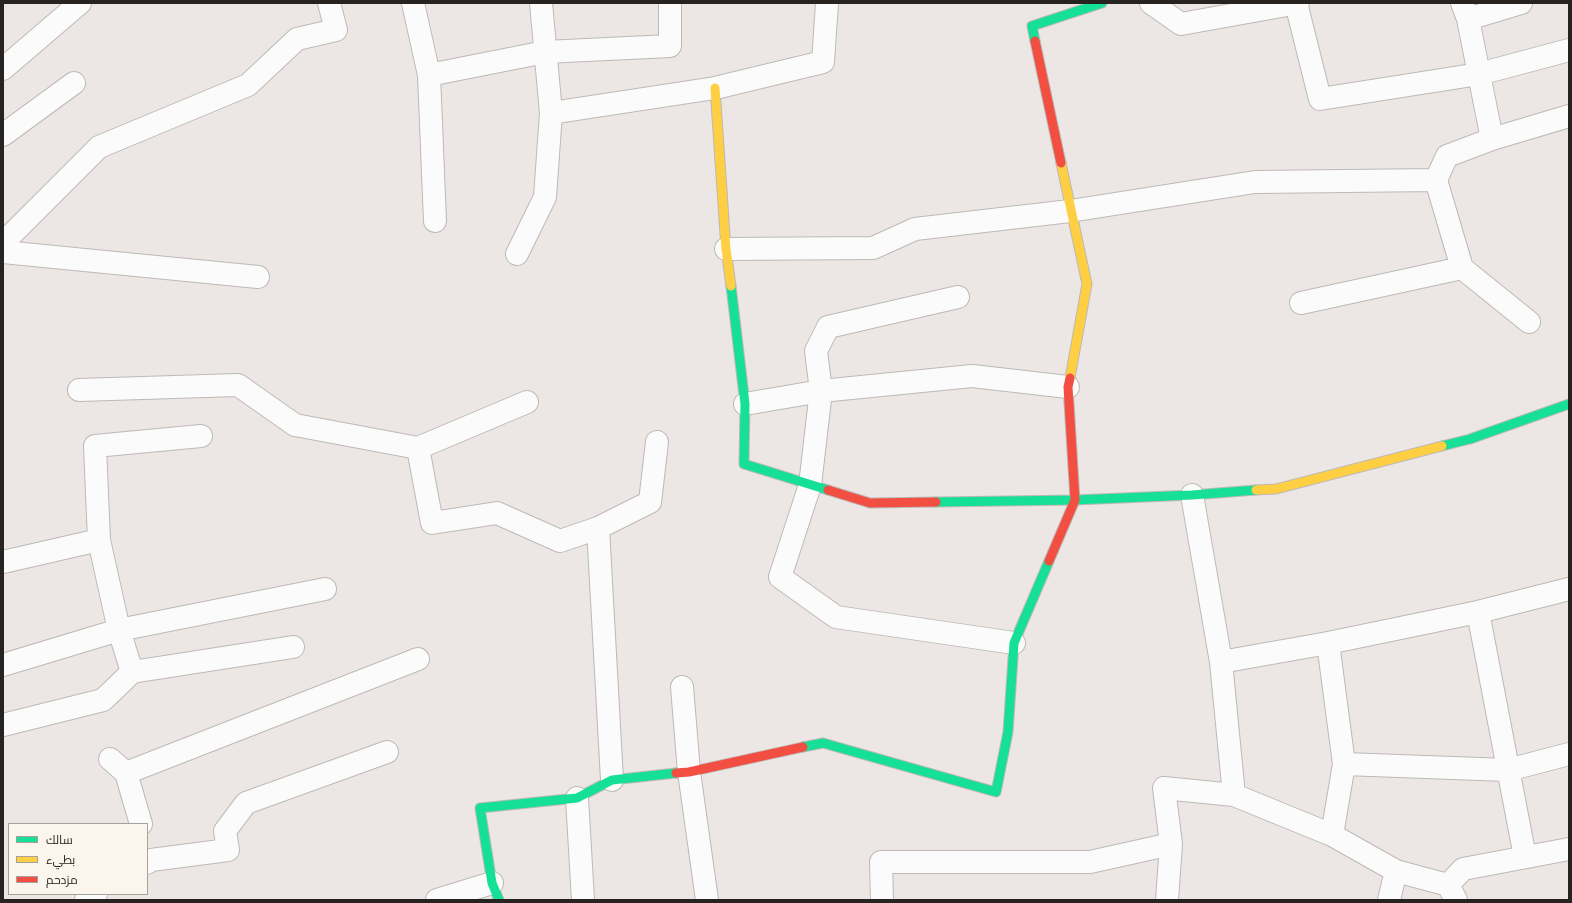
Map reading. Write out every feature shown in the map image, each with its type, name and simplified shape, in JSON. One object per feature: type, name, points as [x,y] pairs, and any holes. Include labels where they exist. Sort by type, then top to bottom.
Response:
[{"type":"street","points":[[3,69],[80,3]]},
{"type":"street","points":[[3,243],[99,147],[248,85],[297,40],[336,30],[329,3]]},
{"type":"street","points":[[413,3],[429,75],[435,220]]},
{"type":"street","points":[[517,254],[546,197],[551,113],[541,3]]},
{"type":"street","points":[[429,75],[545,52],[670,46],[670,3]]},
{"type":"street","points":[[551,113],[715,88],[823,62],[827,3]]},
{"type":"street","points":[[437,900],[496,892],[480,808],[577,798],[612,780],[689,772],[823,743],[996,792],[1008,732],[1014,643],[1075,500],[1068,387],[1087,284],[1070,211],[1032,26],[1102,3]]},
{"type":"street","points":[[1151,3],[1181,24],[1296,3],[1320,99],[1479,74],[1569,50]]},
{"type":"street","points":[[1492,139],[1465,11],[1521,3]]},
{"type":"street","points":[[3,135],[74,83]]},
{"type":"street","points":[[715,88],[726,249],[745,404],[744,464],[870,503],[1075,500],[1276,490],[1470,439],[1569,404]]},
{"type":"street","points":[[1529,322],[1462,268],[1436,180],[1447,156],[1492,139],[1569,116]]},
{"type":"street","points":[[726,249],[873,248],[915,229],[1070,211],[1255,182],[1436,180]]},
{"type":"street","points":[[3,252],[258,277]]},
{"type":"street","points":[[1301,303],[1462,268]]},
{"type":"street","points":[[958,297],[828,327],[816,351],[821,391],[810,485],[780,577],[836,617],[1014,643]]},
{"type":"street","points":[[745,404],[821,391],[972,376],[1068,387]]},
{"type":"street","points":[[79,390],[238,385],[295,425],[418,448],[527,402]]},
{"type":"street","points":[[132,672],[119,630],[99,540],[95,446],[201,436]]},
{"type":"street","points":[[418,448],[432,523],[497,513],[560,541],[598,528],[650,502],[657,442]]},
{"type":"street","points":[[1192,495],[1221,662],[1234,795]]},
{"type":"street","points":[[598,528],[612,780]]},
{"type":"street","points":[[3,562],[99,540]]},
{"type":"street","points":[[3,665],[119,630],[325,589]]},
{"type":"street","points":[[1221,662],[1328,644],[1478,612],[1569,590]]},
{"type":"street","points":[[1478,612],[1525,857]]},
{"type":"street","points":[[1328,644],[1344,764],[1332,835]]},
{"type":"street","points":[[3,725],[103,700],[132,672],[293,647]]},
{"type":"street","points":[[126,774],[418,659]]},
{"type":"street","points":[[682,687],[689,772],[707,900]]},
{"type":"street","points":[[148,856],[228,850],[225,832],[246,804],[387,752]]},
{"type":"street","points":[[1344,764],[1508,770],[1569,754]]},
{"type":"street","points":[[110,759],[126,774],[141,823]]},
{"type":"street","points":[[1167,900],[1171,844],[1164,788],[1234,795],[1332,835],[1396,871],[1452,892],[1463,869],[1569,849]]},
{"type":"street","points":[[577,798],[583,900]]},
{"type":"street","points":[[882,900],[881,862],[1090,862],[1171,844]]},
{"type":"street","points":[[1389,900],[1396,871]]},
{"type":"traffic: fast","points":[[1035,41],[1032,26],[1102,3]]},
{"type":"traffic: fast","points":[[731,286],[745,404],[744,464],[828,490]]},
{"type":"traffic: fast","points":[[1442,446],[1470,439],[1569,404]]},
{"type":"traffic: fast","points":[[936,502],[1075,500],[1192,495],[1256,490]]},
{"type":"traffic: fast","points":[[803,747],[823,743],[996,792],[1008,732],[1014,643],[1049,561]]},
{"type":"traffic: fast","points":[[499,900],[492,883],[480,808],[577,798],[612,780],[676,773]]},
{"type":"traffic: slow","points":[[715,88],[726,249],[731,286]]},
{"type":"traffic: slow","points":[[1061,163],[1087,284],[1070,378]]},
{"type":"traffic: slow","points":[[1256,490],[1276,489],[1442,446]]},
{"type":"traffic: jam","points":[[1035,41],[1061,163]]},
{"type":"traffic: jam","points":[[1049,561],[1075,500],[1068,387],[1070,378]]},
{"type":"traffic: jam","points":[[828,490],[870,503],[936,502]]},
{"type":"traffic: jam","points":[[676,773],[689,772],[803,747]]}]
